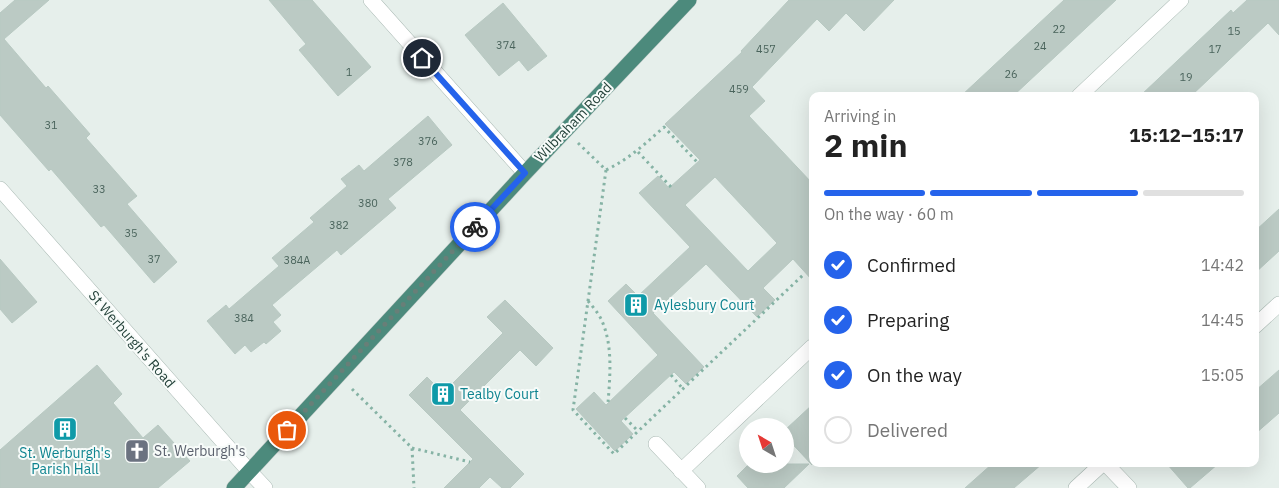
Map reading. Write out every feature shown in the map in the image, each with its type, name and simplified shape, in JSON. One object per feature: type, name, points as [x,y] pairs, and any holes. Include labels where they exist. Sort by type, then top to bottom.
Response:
[{"type":"highway","name":"Wilbraham Road","points":[[234,488],[565,130],[689,0]]},
{"type":"street","points":[[370,0],[525,173]]},
{"type":"street","points":[[1083,92],[1181,0]]},
{"type":"street","name":"St Werburgh's Road","points":[[0,189],[264,488]]},
{"type":"street","points":[[1259,322],[1279,304]]},
{"type":"street","points":[[681,470],[809,350]]},
{"type":"street","points":[[656,444],[698,488]]},
{"type":"street","points":[[1076,488],[1100,467]]},
{"type":"street","points":[[1107,467],[1129,488]]},
{"type":"path","points":[[606,170],[638,152],[664,127],[697,162]]},
{"type":"path","points":[[565,130],[606,170]]},
{"type":"path","points":[[638,152],[671,187]]},
{"type":"path","points":[[606,170],[573,410],[614,454],[803,275]]},
{"type":"path","points":[[588,301],[601,319],[608,340],[610,373],[608,403]]},
{"type":"path","points":[[338,375],[412,448],[470,462]]},
{"type":"path","points":[[671,375],[683,389]]},
{"type":"path","points":[[625,418],[638,431]]},
{"type":"path","points":[[412,448],[414,488]]},
{"type":"building","points":[[15,0],[49,0],[4,39],[46,88],[48,86],[90,134],[86,138],[137,196],[127,204],[177,262],[154,283],[104,225],[101,227],[51,169],[49,171],[0,115],[0,13]]},
{"type":"building","points":[[269,0],[312,0],[371,67],[338,96],[299,50],[306,44]]},
{"type":"building","points":[[789,0],[894,0],[864,31],[846,13],[829,31],[817,19],[752,87],[765,101],[749,116],[809,180],[809,277],[793,259],[763,288],[775,300],[757,317],[706,264],[653,313],[704,367],[686,384],[674,372],[621,421],[633,434],[615,451],[576,409],[594,392],[606,405],[658,355],[608,301],[626,284],[638,296],[690,247],[639,193],[658,176],[669,188],[700,160],[665,124],[742,52]],"holes":[[[715,177],[777,243],[748,271],[685,205]]]},
{"type":"building","points":[[1064,0],[1116,0],[1017,92],[965,92]]},
{"type":"building","points":[[1247,0],[1279,0],[1279,35],[1268,23],[1195,92],[1144,92],[1231,10],[1233,13]]},
{"type":"building","points":[[503,3],[547,56],[528,71],[519,60],[499,76],[465,35]]},
{"type":"building","points":[[428,116],[452,145],[388,199],[396,208],[341,255],[337,250],[272,305],[281,315],[273,322],[281,331],[266,344],[264,342],[251,352],[245,345],[235,354],[207,321],[226,305],[229,309],[279,266],[272,258],[314,222],[310,218],[347,186],[341,179],[359,165],[364,171]]},
{"type":"building","points":[[1279,209],[1279,251],[1259,269],[1259,227]]},
{"type":"building","points":[[0,259],[37,302],[12,323],[0,309]]},
{"type":"building","name":"Tealby Court","points":[[505,300],[553,348],[536,366],[520,350],[460,410],[524,474],[510,488],[502,488],[490,477],[479,488],[444,488],[473,459],[409,395],[427,377],[443,393],[503,333],[487,317]]},
{"type":"building","points":[[97,365],[122,394],[113,403],[143,438],[158,425],[190,461],[158,488],[0,488],[0,450]]},
{"type":"building","points":[[1279,370],[1279,413],[1259,430],[1259,388]]},
{"type":"building","points":[[809,408],[809,462],[794,446],[794,422]]},
{"type":"building","points":[[794,464],[809,464],[784,488],[748,488],[737,476],[740,473],[794,473]]},
{"type":"building","points":[[989,467],[1038,467],[1014,488],[965,488]]},
{"type":"building","points":[[1170,467],[1214,467],[1190,488]]},
{"type":"way so far","points":[[287,430],[475,227]]},
{"type":"place","name":"Aylesbury Court","points":[[636,305]]},
{"type":"place","name":"Tealby Court","points":[[443,394]]},
{"type":"place","name":"St. Werburgh's Parish Hall","points":[[65,429]]},
{"type":"place","name":"St. Werburgh's","points":[[137,451]]},
{"type":"route","points":[[422,58],[525,173],[475,227]]}]
